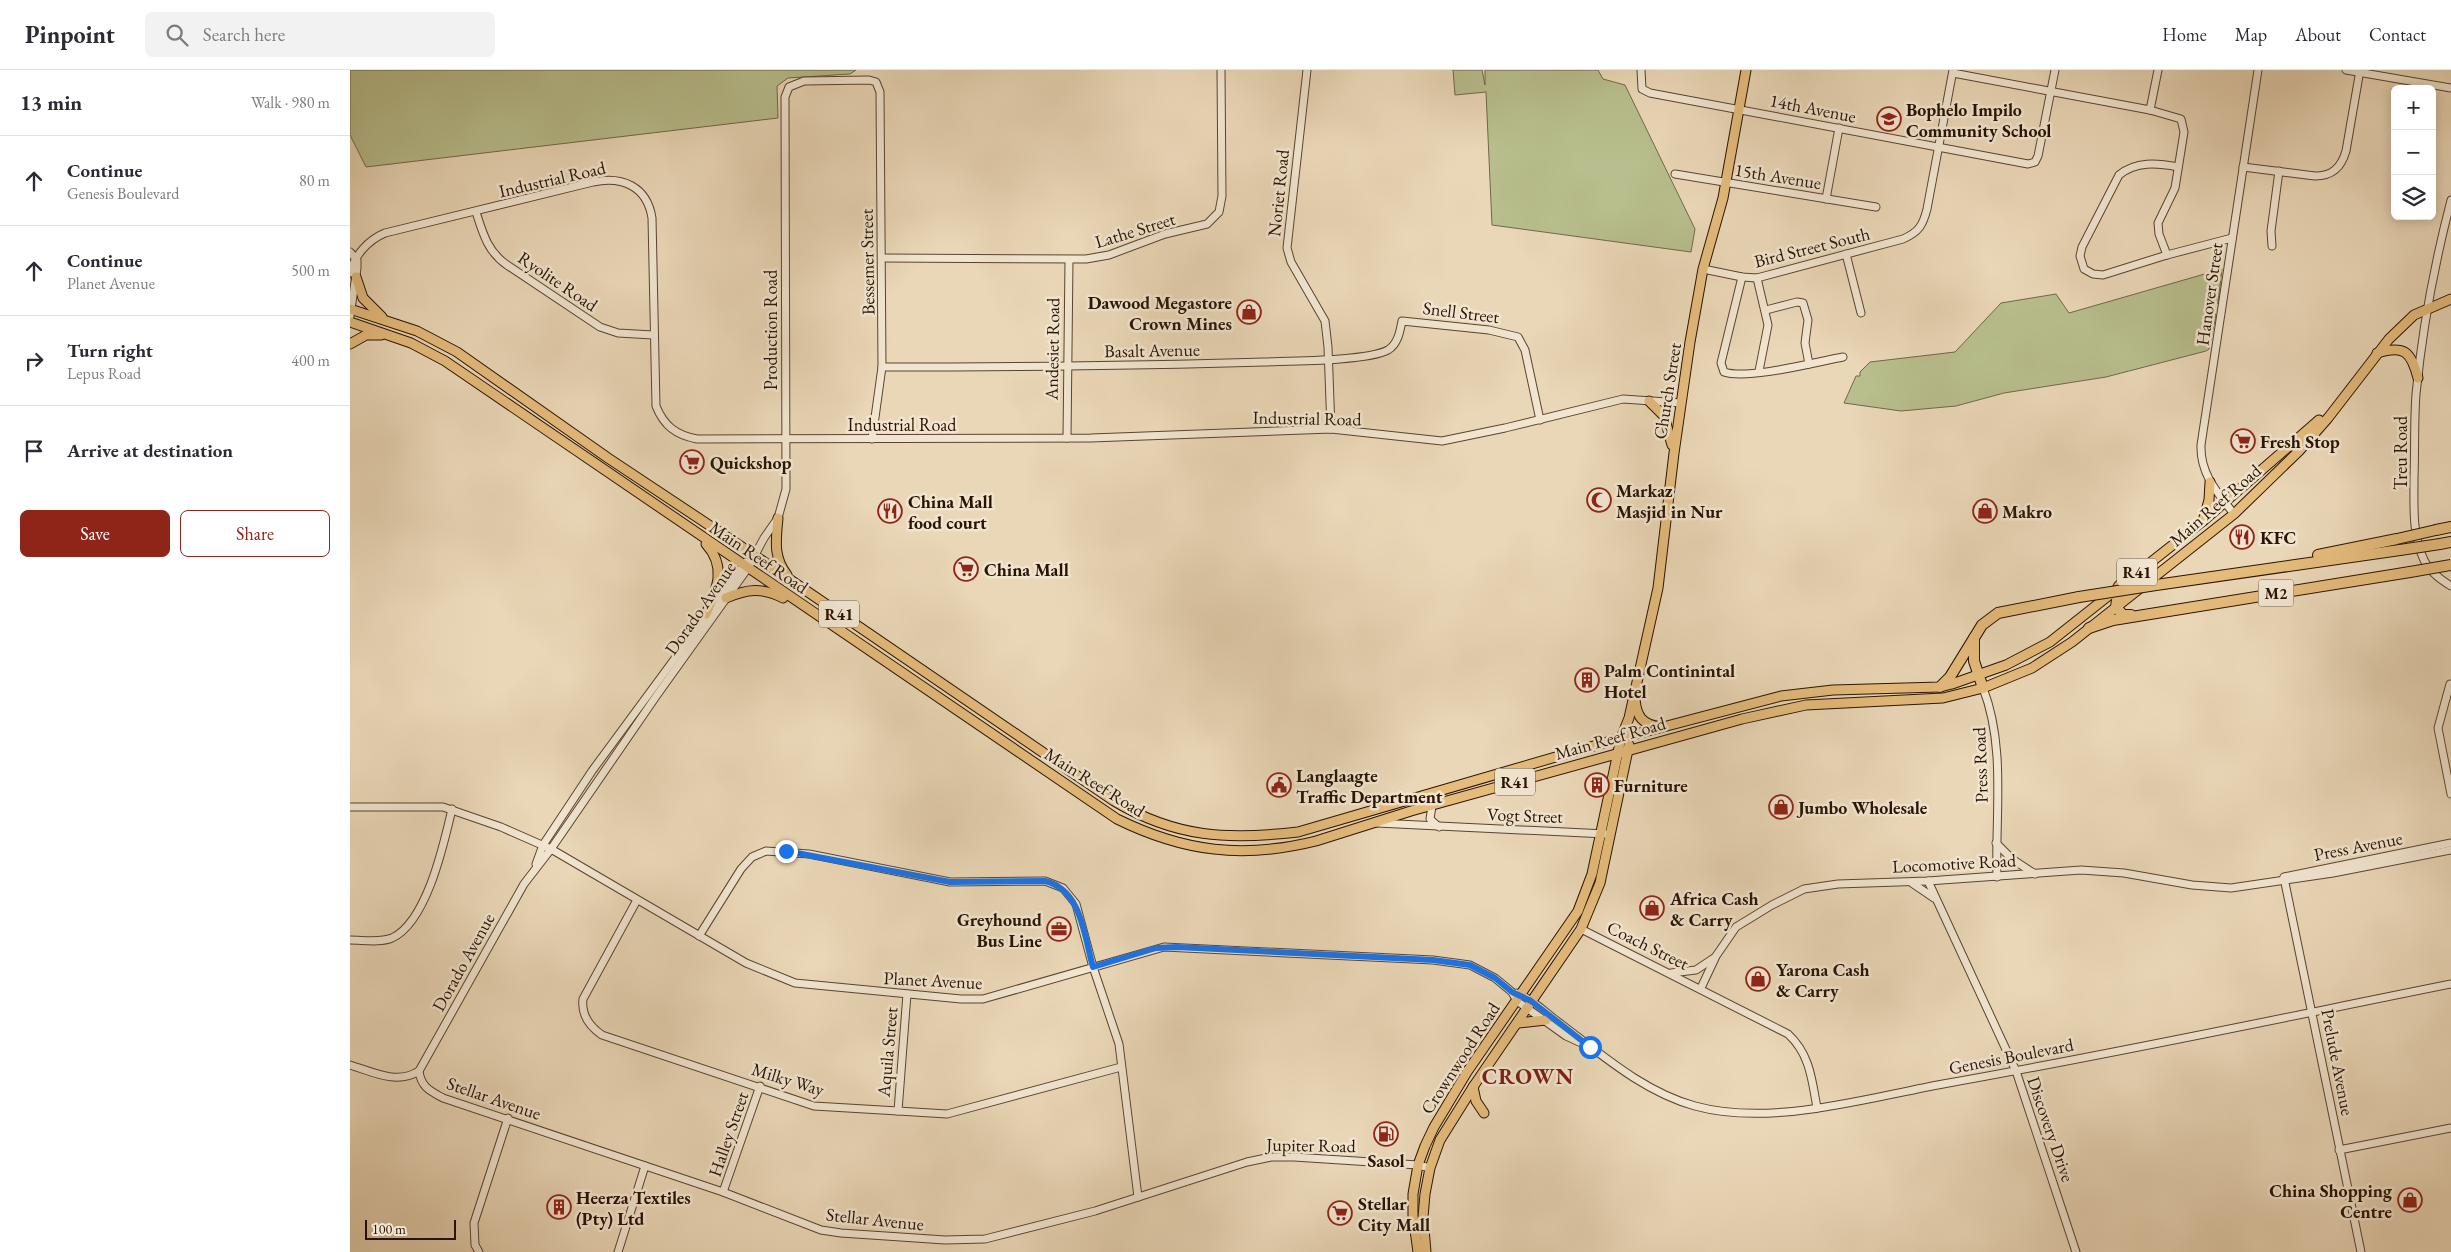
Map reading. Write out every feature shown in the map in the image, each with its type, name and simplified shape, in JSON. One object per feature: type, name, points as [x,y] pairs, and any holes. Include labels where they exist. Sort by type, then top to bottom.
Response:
[{"type":"highway","points":[[2271,567],[2451,527]]},
{"type":"highway","name":"M2","points":[[1974,637],[1989,618],[2002,611],[2271,567],[2451,542]]},
{"type":"highway","name":"M2","points":[[2142,615],[2451,565]]},
{"type":"highway","points":[[2119,586],[2116,607],[2123,614],[2142,615]]},
{"type":"highway","points":[[2089,628],[2107,621],[2142,615]]},
{"type":"highway","points":[[1974,637],[1974,661],[1983,688]]},
{"type":"highway","points":[[1940,687],[1950,677],[1974,637]]},
{"type":"main road","name":"Church Street","points":[[1618,752],[1629,718],[1658,588],[1681,403],[1703,269],[1726,183],[1746,70]]},
{"type":"main road","points":[[353,275],[363,298],[384,319]]},
{"type":"main road","name":"Main Reef Road","points":[[350,322],[398,338],[445,361],[1109,814],[1155,836],[1206,849],[1257,851],[1300,845],[1713,726],[1799,707],[1930,700],[1983,688],[2054,656],[2234,514],[2299,450],[2328,418],[2376,353],[2404,324],[2428,308],[2451,299]]},
{"type":"main road","name":"Main Reef Road","points":[[350,311],[384,319],[417,331],[457,352],[608,458],[754,555],[1099,792],[1130,811],[1159,824],[1199,835],[1258,836],[1298,832],[1621,738],[1782,696],[1807,692],[1940,687],[1979,676],[2036,650],[2203,521],[2336,405]]},
{"type":"main road","points":[[350,344],[366,335],[398,338]]},
{"type":"main road","points":[[2376,353],[2392,348],[2403,351],[2414,362],[2418,378]]},
{"type":"main road","points":[[1649,401],[1664,416],[1674,453]]},
{"type":"main road","points":[[2203,521],[2209,500],[2210,482]]},
{"type":"main road","points":[[778,518],[776,554],[782,567],[794,583]]},
{"type":"main road","points":[[699,535],[712,550],[719,568],[718,586],[706,614]]},
{"type":"main road","points":[[726,598],[750,589],[765,590],[812,612]]},
{"type":"main road","points":[[1635,692],[1636,710],[1641,720],[1650,725],[1664,727]]},
{"type":"main road","name":"Church Street","points":[[1628,750],[1630,736],[1629,718]]},
{"type":"main road","name":"Crownwood Road","points":[[1426,1252],[1424,1206],[1430,1168],[1440,1140],[1473,1087],[1581,929],[1600,883],[1628,750]]},
{"type":"main road","name":"Crownwood Road","points":[[1418,1252],[1413,1209],[1418,1165],[1434,1127],[1456,1089],[1517,996],[1578,911],[1592,874],[1618,752]]},
{"type":"main road","points":[[1407,800],[1410,812]]},
{"type":"main road","points":[[1518,1023],[1546,1020]]},
{"type":"main road","points":[[1473,1087],[1476,1101],[1484,1113]]},
{"type":"street","name":"Lathe Street","points":[[882,258],[1069,260],[1109,255],[1165,234],[1200,227],[1214,218],[1220,207],[1222,196],[1220,70]]},
{"type":"street","name":"Noriet Road","points":[[1307,70],[1288,248],[1291,262],[1325,321],[1331,429]]},
{"type":"street","name":"14th Avenue","points":[[1641,70],[1642,89],[1650,93],[2028,164],[2037,160],[2050,92]]},
{"type":"street","points":[[2050,92],[2055,70]]},
{"type":"street","points":[[2150,110],[2158,70]]},
{"type":"street","name":"Hanover Street","points":[[2234,514],[2210,482],[2202,467],[2201,445],[2258,70]]},
{"type":"street","points":[[2346,70],[2451,88]]},
{"type":"street","points":[[2244,167],[2321,176],[2330,174],[2340,166],[2346,151],[2360,71]]},
{"type":"street","points":[[1939,147],[1953,72],[2150,110],[2176,117],[2182,121],[2184,132],[2175,188],[2158,223],[2159,234],[2167,255]]},
{"type":"street","name":"Production Road","points":[[754,555],[778,518],[786,489],[784,439],[785,97],[789,87],[804,80],[869,80],[878,85]]},
{"type":"street","name":"Bessemer Street","points":[[872,439],[882,367],[881,110],[878,85]]},
{"type":"street","points":[[1826,199],[1840,128]]},
{"type":"street","name":"Bird Street South","points":[[1703,269],[1757,278],[1904,239],[1923,225],[1939,147]]},
{"type":"street","points":[[2178,167],[2147,164],[2127,169],[2118,175],[2082,247],[2082,265],[2090,273],[2102,275],[2232,238]]},
{"type":"street","points":[[2272,246],[2271,231],[2280,171]]},
{"type":"street","name":"15th Avenue","points":[[1674,174],[1876,207]]},
{"type":"street","name":"Industrial Road","points":[[357,260],[370,241],[385,233],[603,180],[624,181],[644,196],[652,218],[656,406],[662,420],[673,431],[697,440],[1067,438],[1331,429],[1442,441],[1540,420],[1612,401],[1681,403]]},
{"type":"street","name":"Treu Road","points":[[2451,200],[2428,308],[2418,378],[2415,421],[2416,532],[2424,562],[2437,576],[2451,586]]},
{"type":"street","name":"Ryolite Road","points":[[476,212],[488,246],[507,266],[600,327],[618,333],[653,335]]},
{"type":"street","points":[[350,252],[357,260],[353,275],[350,311]]},
{"type":"street","points":[[1846,254],[1861,313]]},
{"type":"street","name":"Andesiet Road","points":[[1067,438],[1069,260]]},
{"type":"street","points":[[1742,277],[1721,366],[1724,372],[1731,374],[1759,372],[1843,357]]},
{"type":"street","points":[[1757,278],[1766,310],[1767,331],[1759,372]]},
{"type":"street","points":[[1766,310],[1797,302],[1804,304],[1808,320],[1805,343],[1809,364]]},
{"type":"street","name":"Basalt Avenue","points":[[882,367],[1067,367],[1328,359],[1372,355],[1387,350],[1398,338],[1402,320]]},
{"type":"street","name":"Snell Street","points":[[1402,320],[1489,330],[1518,338],[1525,350],[1540,420]]},
{"type":"street","name":"Dorado Avenue","points":[[535,869],[543,845],[592,771],[706,614],[754,555]]},
{"type":"street","name":"Dorado Avenue","points":[[419,1071],[524,884],[551,849],[726,598],[745,566]]},
{"type":"street","points":[[2450,684],[2438,728],[2451,794]]},
{"type":"street","name":"Press Road","points":[[1983,688],[1992,712],[1996,737],[1996,843],[1998,877]]},
{"type":"street","name":"Planet Avenue","points":[[350,806],[452,809],[543,845],[763,972],[795,983],[983,999],[1164,947],[1433,960],[1470,965],[1495,978],[1529,1004]]},
{"type":"street","points":[[1432,806],[1430,819],[1439,827]]},
{"type":"street","points":[[350,940],[386,940],[405,928],[419,909],[439,864],[452,809]]},
{"type":"street","name":"Vogt Street","points":[[1374,823],[1610,834]]},
{"type":"street","points":[[2447,844],[2451,838]]},
{"type":"street","points":[[1996,843],[2012,859],[2036,874]]},
{"type":"street","name":"Press Avenue","points":[[2332,870],[2447,844]]},
{"type":"street","points":[[699,936],[741,869],[752,857],[766,850],[786,851],[950,882],[1045,881],[1063,888],[1076,904],[1093,967],[1119,1044],[1138,1197]]},
{"type":"street","name":"Press Avenue","points":[[2218,888],[2272,882],[2451,850]]},
{"type":"street","name":"Locomotive Road","points":[[1701,988],[1716,956],[1732,932],[1745,920],[1804,889],[1838,884],[1998,877],[2081,870],[2102,870],[2218,888]]},
{"type":"street","name":"Prelude Avenue","points":[[2285,879],[2361,1252]]},
{"type":"street","name":"Discovery Drive","points":[[1928,881],[2016,1071],[2076,1252]]},
{"type":"street","points":[[1910,882],[1935,898]]},
{"type":"street","name":"Milky Way","points":[[636,900],[585,993],[582,1004],[588,1022],[602,1035],[760,1086],[814,1106],[947,1114],[1121,1067]]},
{"type":"street","name":"Coach Street","points":[[1581,929],[1668,974],[1701,988],[1781,1030],[1796,1041],[1810,1066],[1817,1108]]},
{"type":"street","name":"Locomotive Road","points":[[1668,974],[1696,970],[1716,956]]},
{"type":"street","name":"Genesis Boulevard","points":[[1529,1004],[1642,1083],[1694,1106],[1752,1114],[1817,1108],[2016,1071],[2451,984]]},
{"type":"street","name":"Aquila Street","points":[[898,1111],[907,994]]},
{"type":"street","name":"Genesis Boulevard","points":[[1529,1004],[1566,1036],[1590,1047]]},
{"type":"street","points":[[350,1065],[397,1078],[410,1077],[419,1071]]},
{"type":"street","name":"Stellar Avenue","points":[[419,1071],[424,1086],[435,1093],[723,1192],[827,1231],[963,1241],[1001,1236],[1138,1197]]},
{"type":"street","name":"Halley Street","points":[[723,1192],[760,1086]]},
{"type":"street","points":[[480,1252],[475,1245],[474,1223],[508,1118]]},
{"type":"street","points":[[2339,1150],[2451,1128]]},
{"type":"street","name":"Jupiter Road","points":[[1138,1197],[1247,1162],[1271,1157],[1418,1165],[1430,1168]]},
{"type":"street","points":[[618,1252],[645,1166]]},
{"type":"green space","points":[[350,70],[856,70],[850,74],[788,78],[777,86],[778,118],[366,167],[350,135]]},
{"type":"green space","points":[[1453,70],[1482,70],[1485,85],[1485,70],[1598,70],[1603,79],[1625,85],[1695,229],[1691,252],[1492,225],[1486,92],[1455,95]]},
{"type":"green space","points":[[2222,269],[2218,303],[2213,305],[2212,310],[2216,315],[2209,349],[2206,351],[2106,377],[2004,393],[1956,406],[1901,411],[1844,403],[1856,376],[1860,376],[1860,372],[1870,362],[1955,352],[2001,303],[2056,294],[2069,313]]},
{"type":"place","name":"Bophelo Impilo Community School","points":[[1889,119]]},
{"type":"place","name":"Dawood Megastore Crown Mines","points":[[1249,312]]},
{"type":"place","name":"Fresh Stop","points":[[2243,441]]},
{"type":"place","name":"Quickshop","points":[[692,462]]},
{"type":"place","name":"Markaz Masjid in Nur","points":[[1599,500]]},
{"type":"place","name":"China Mall food court","points":[[890,511]]},
{"type":"place","name":"Makro","points":[[1985,511]]},
{"type":"place","name":"KFC","points":[[2242,537]]},
{"type":"place","name":"China Mall","points":[[966,569]]},
{"type":"place","name":"Palm Continintal Hotel","points":[[1587,680]]},
{"type":"place","name":"Langlaagte Traffic Department","points":[[1279,785]]},
{"type":"place","name":"Furniture","points":[[1597,785]]},
{"type":"place","name":"Jumbo Wholesale","points":[[1781,807]]},
{"type":"place","name":"Africa Cash & Carry","points":[[1652,908]]},
{"type":"place","name":"Greyhound Bus Line","points":[[1059,929]]},
{"type":"place","name":"Yarona Cash & Carry","points":[[1758,979]]},
{"type":"place","name":"Sasol","points":[[1386,1134]]},
{"type":"place","name":"China Shopping Centre","points":[[2410,1200]]},
{"type":"place","name":"Heerza Textiles (Pty) Ltd","points":[[559,1207]]},
{"type":"place","name":"Stellar City Mall","points":[[1340,1213]]},
{"type":"district","name":"CROWN","points":[[1528,1076]]},
{"type":"route","points":[[786,851],[853,862],[950,882],[1045,881],[1055,884],[1063,888],[1076,904],[1093,967],[1164,947],[1433,960],[1470,965],[1495,978],[1512,992],[1521,994],[1590,1047]]}]
